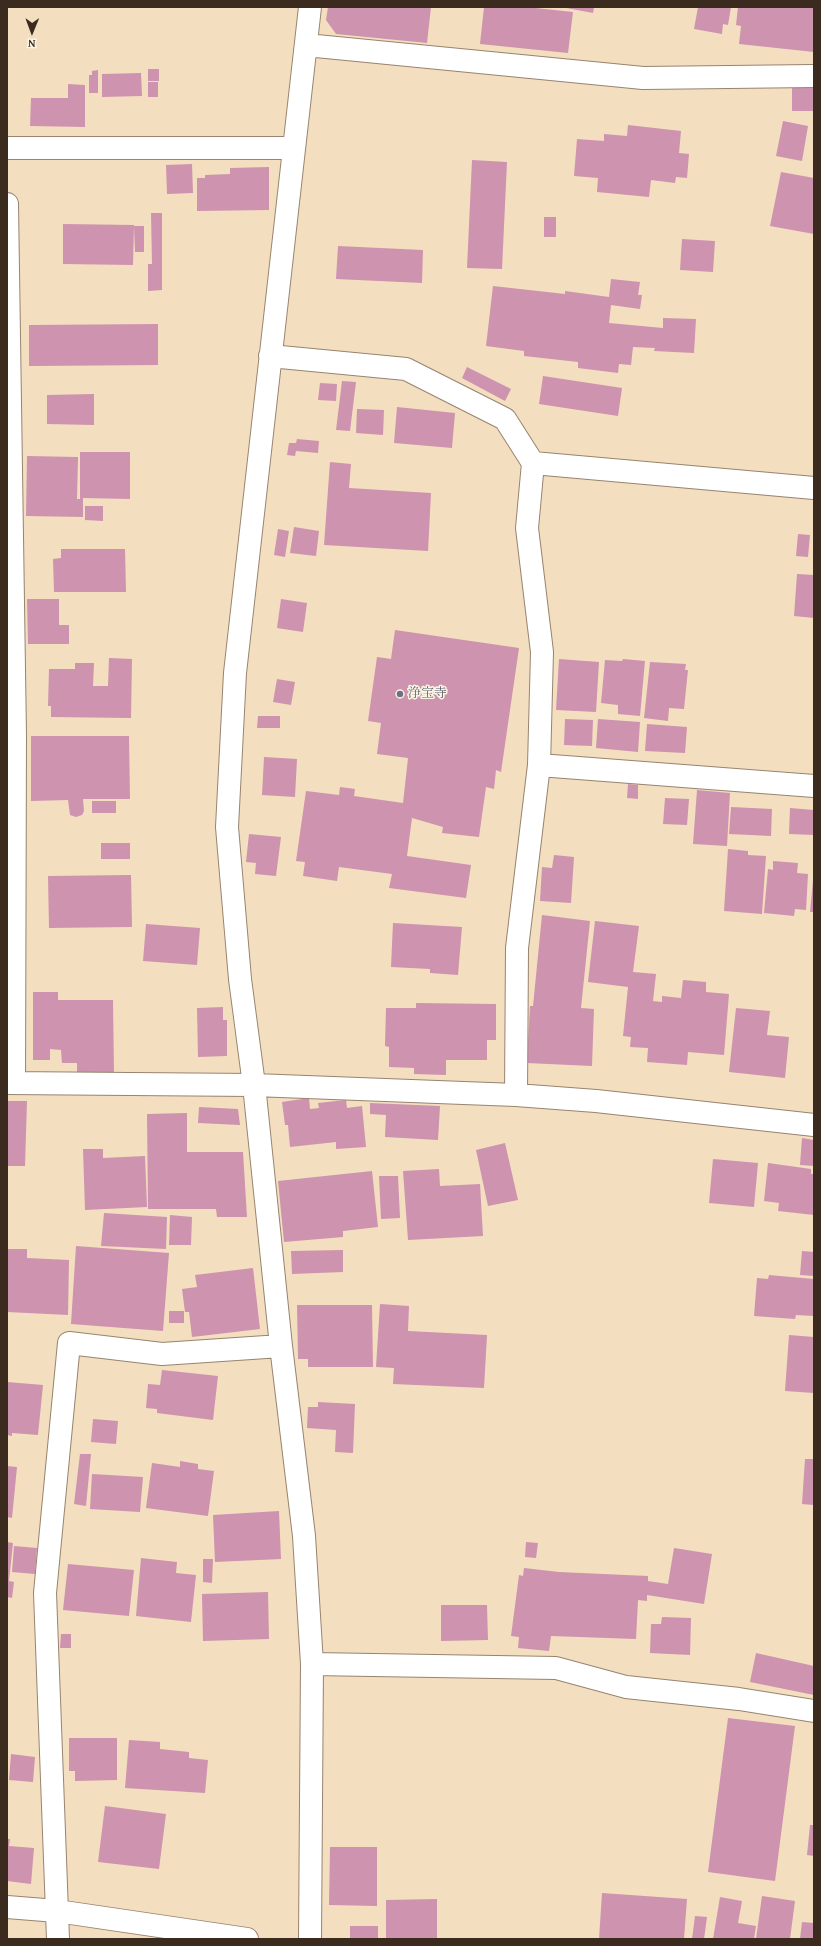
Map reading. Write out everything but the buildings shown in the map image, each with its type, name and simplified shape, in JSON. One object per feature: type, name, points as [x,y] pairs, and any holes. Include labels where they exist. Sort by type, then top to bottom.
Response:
[{"type":"street","points":[[310,7],[235,673],[227,827],[240,979],[254,1085],[281,1346],[304,1536],[312,1664],[310,1939]]},
{"type":"street","points":[[306,44],[643,78],[814,76]]},
{"type":"street","points":[[7,148],[293,148]]},
{"type":"street","points":[[7,204],[15,736],[11,1083],[254,1085],[516,1095],[596,1101],[814,1125]]},
{"type":"street","points":[[270,356],[406,369],[506,419],[533,463],[527,528],[542,652],[538,765],[517,948],[516,1095]]},
{"type":"street","points":[[533,463],[814,488]]},
{"type":"street","points":[[538,765],[814,786]]},
{"type":"street","points":[[58,1939],[45,1593],[69,1343],[162,1354],[281,1346]]},
{"type":"street","points":[[312,1664],[556,1668],[626,1687],[739,1699],[814,1711]]},
{"type":"street","points":[[7,1907],[57,1911],[247,1939]]},
{"type":"place","name":"浄宝寺","points":[[400,694]]}]
